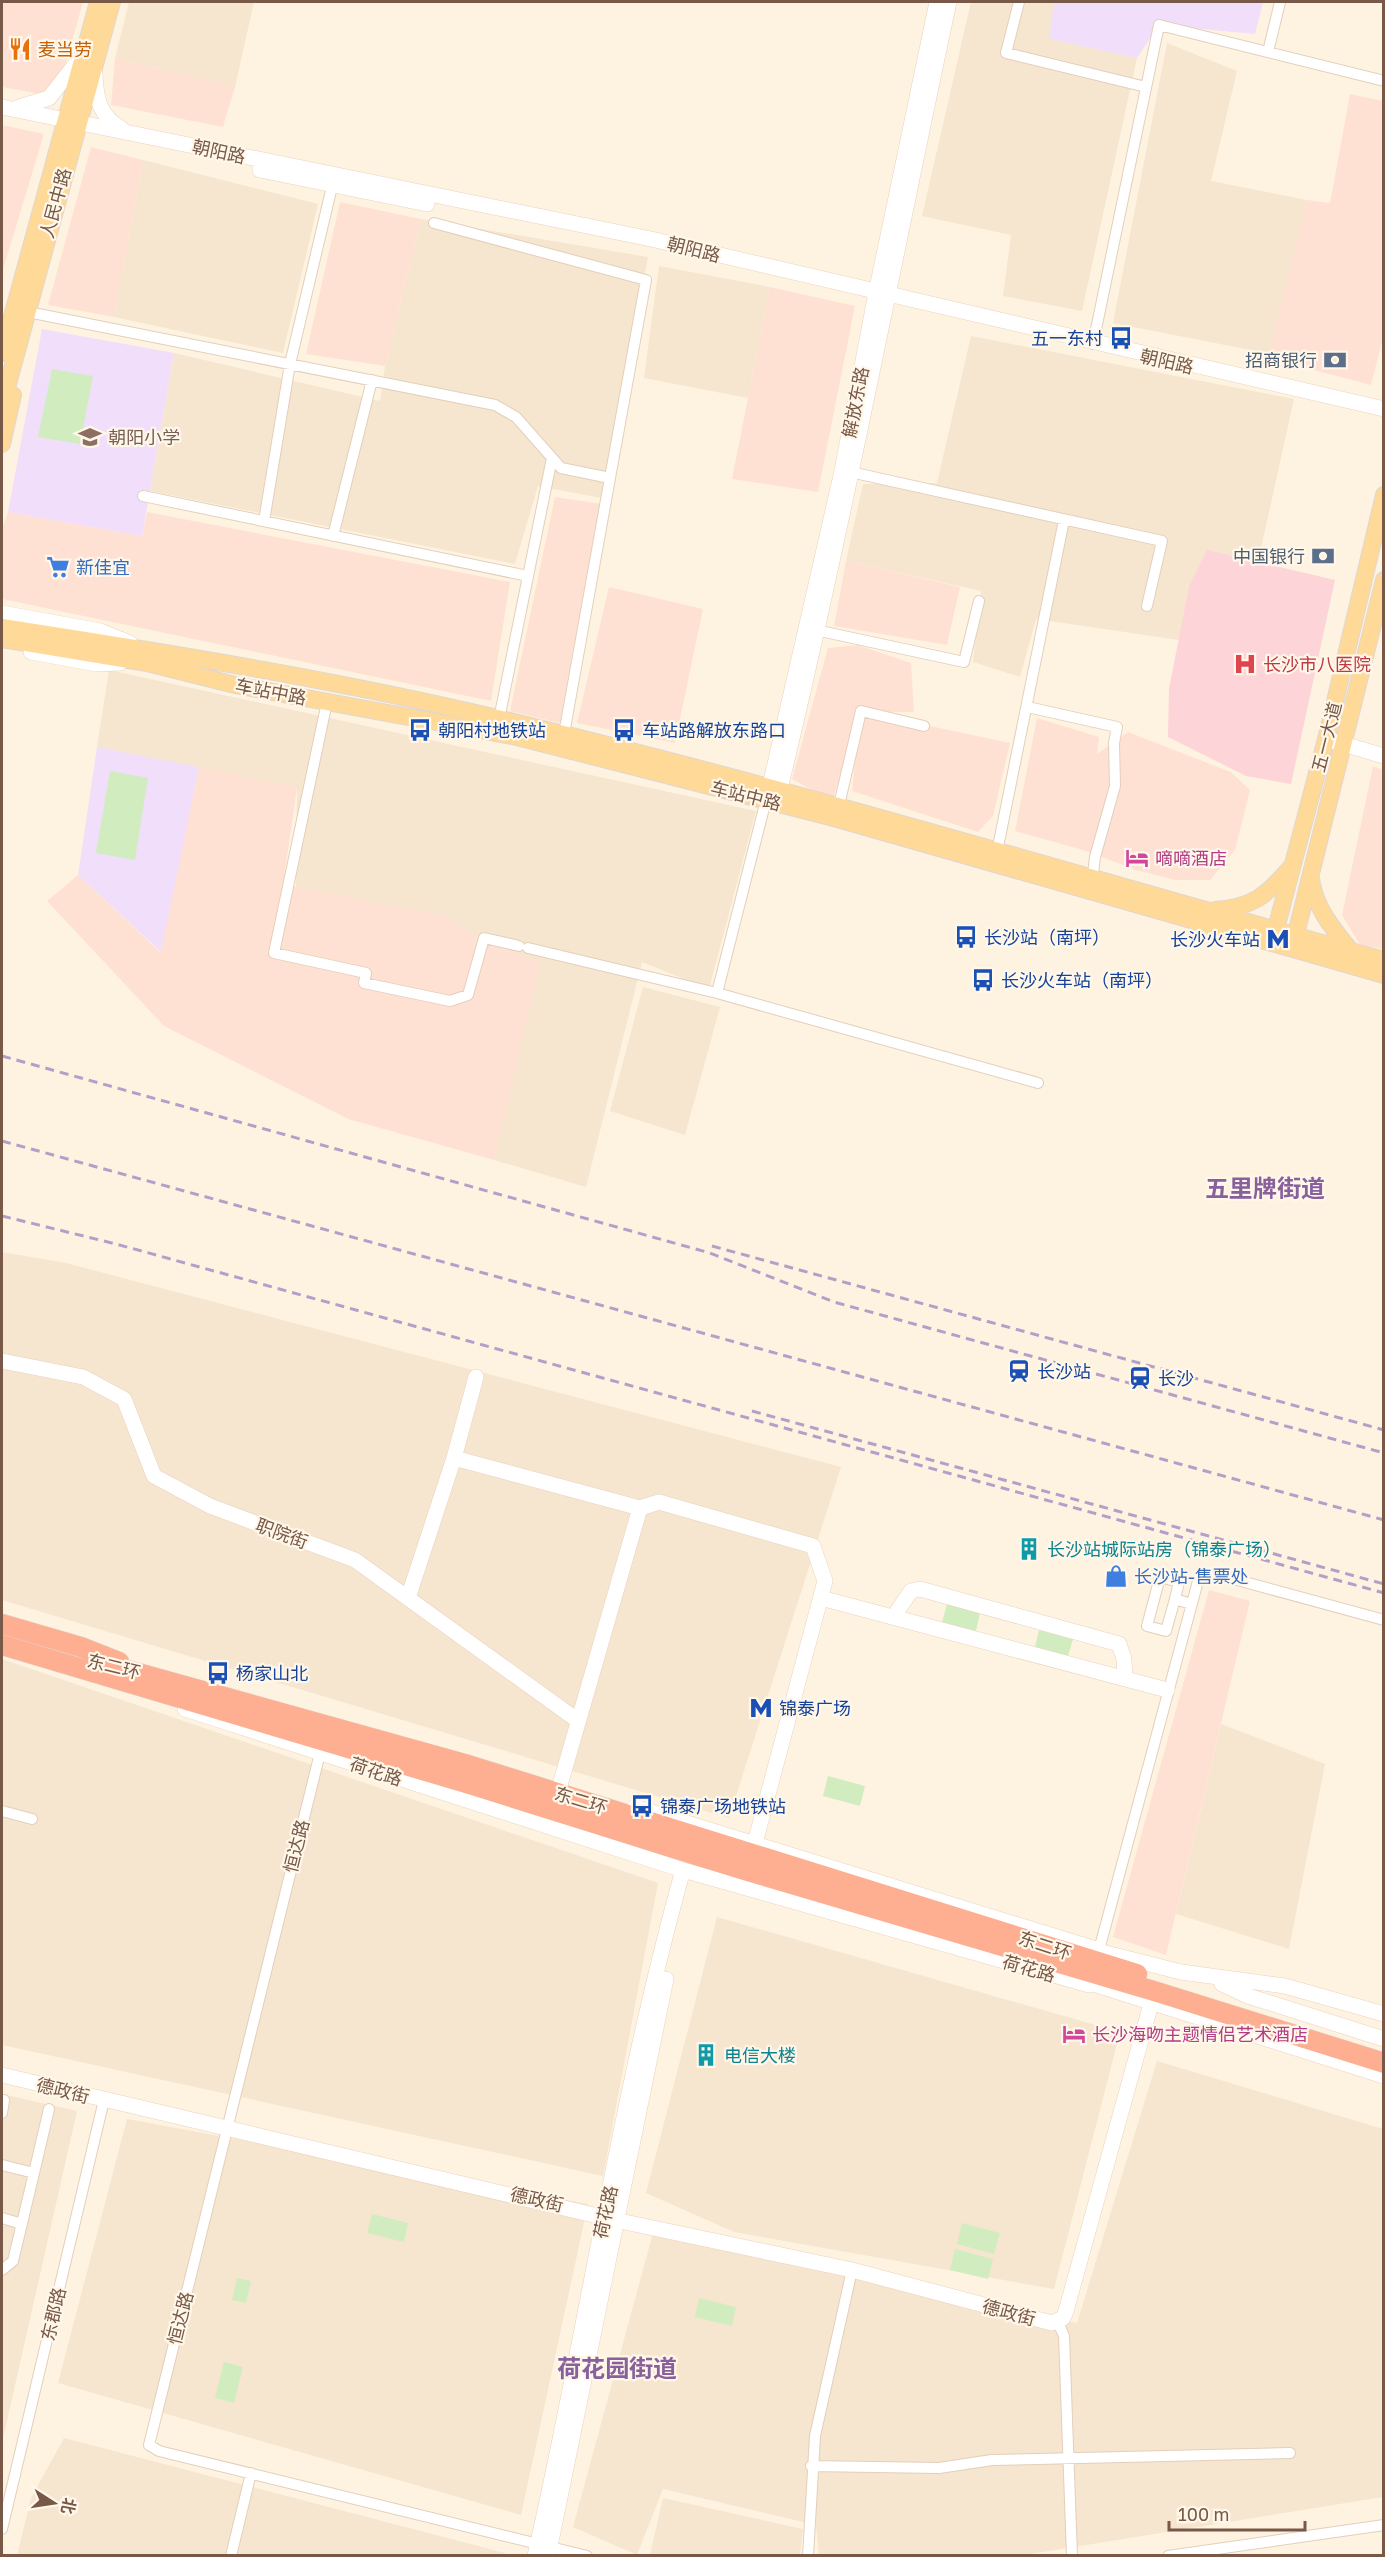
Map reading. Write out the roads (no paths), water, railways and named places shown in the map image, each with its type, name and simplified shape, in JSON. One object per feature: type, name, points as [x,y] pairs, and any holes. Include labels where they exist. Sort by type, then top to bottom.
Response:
[{"type":"highway","points":[[2,1624],[81,1647],[153,1684]]},
{"type":"highway","points":[[2,1634],[51,1655]]},
{"type":"highway","points":[[2,1645],[51,1655]]},
{"type":"highway","points":[[2,1652],[69,1671],[153,1684]]},
{"type":"highway","name":"东二环","points":[[51,1655],[468,1766],[1099,1969]]},
{"type":"highway","name":"东二环","points":[[153,1684],[744,1870],[1042,1951]]},
{"type":"highway","points":[[1099,1969],[1383,2050]]},
{"type":"highway","points":[[1099,1969],[1157,1992],[1383,2063]]},
{"type":"main road","name":"人民中路","points":[[89,59],[98,2]]},
{"type":"main road","name":"人民中路","points":[[2,353],[30,270],[89,59],[112,2]]},
{"type":"main road","name":"人民中路","points":[[2,406],[30,270]]},
{"type":"main road","points":[[2,444],[33,314],[30,270]]},
{"type":"main road","points":[[2,327],[30,270]]},
{"type":"main road","name":"五一大道","points":[[1294,943],[1310,876],[1334,741],[1383,495]]},
{"type":"main road","name":"五一大道","points":[[1274,937],[1295,862],[1383,580]]},
{"type":"main road","points":[[2,627],[102,650]]},
{"type":"main road","points":[[2,639],[102,650]]},
{"type":"main road","name":"车站中路","points":[[102,650],[148,657],[239,664],[564,734],[1274,937],[1383,975]]},
{"type":"main road","name":"车站中路","points":[[148,657],[235,685],[517,736],[839,805],[997,852],[1091,885],[1207,911],[1274,937]]},
{"type":"main road","points":[[1207,911],[1252,904],[1266,894],[1295,862]]},
{"type":"main road","points":[[1310,876],[1314,898],[1351,951]]},
{"type":"main road","name":"车站中路","points":[[1294,943],[1351,951],[1383,960]]},
{"type":"street","name":"解放东路","points":[[772,792],[813,629],[848,472],[937,2]]},
{"type":"street","name":"解放东路","points":[[881,297],[949,2]]},
{"type":"street","points":[[1019,2],[1006,53],[1146,87]]},
{"type":"street","points":[[1268,52],[1280,2]]},
{"type":"street","points":[[1093,344],[1159,25],[1383,81]]},
{"type":"street","points":[[4,110],[37,104],[49,98],[89,59]]},
{"type":"street","points":[[89,59],[102,112],[112,123],[127,132]]},
{"type":"street","name":"朝阳路","points":[[4,110],[333,181],[651,238],[881,297],[1383,416]]},
{"type":"street","name":"朝阳路","points":[[70,124],[127,132],[333,181]]},
{"type":"street","points":[[264,521],[290,364],[333,181]]},
{"type":"street","points":[[434,224],[646,280],[564,734]]},
{"type":"street","name":"朝阳路","points":[[881,297],[1383,410]]},
{"type":"street","points":[[33,314],[495,405],[516,417],[561,468],[610,478]]},
{"type":"street","points":[[333,536],[372,380]]},
{"type":"street","points":[[498,719],[552,458]]},
{"type":"street","points":[[848,472],[1162,541],[1147,606]]},
{"type":"street","points":[[143,496],[528,576]]},
{"type":"street","points":[[997,852],[1064,520]]},
{"type":"street","points":[[813,629],[964,662],[978,601]]},
{"type":"street","points":[[2,612],[100,631],[148,657]]},
{"type":"street","points":[[2,646],[98,664],[148,657]]},
{"type":"street","points":[[327,702],[274,953],[366,973],[363,983],[450,1001],[468,995],[484,938],[717,993],[1038,1083]]},
{"type":"street","points":[[1032,708],[1118,727],[1114,743],[1115,786],[1109,816],[1095,857],[1091,885]]},
{"type":"street","points":[[839,805],[861,711],[924,726]]},
{"type":"street","points":[[1334,741],[1383,756]]},
{"type":"street","points":[[717,993],[772,792]]},
{"type":"street","name":"职院街","points":[[2,1361],[83,1377],[124,1400],[154,1476],[210,1506],[355,1560],[577,1720]]},
{"type":"street","points":[[408,1598],[454,1458],[476,1377]]},
{"type":"street","points":[[454,1458],[640,1508],[659,1502],[813,1546],[825,1581],[755,1843]]},
{"type":"street","points":[[560,1785],[640,1508]]},
{"type":"street","points":[[1099,1969],[1167,1690],[1198,1581],[1219,1575],[1383,1620]]},
{"type":"street","points":[[1160,1577],[1179,1582],[1175,1599],[1166,1631],[1147,1626],[1160,1577]]},
{"type":"street","points":[[896,1618],[898,1610],[911,1591],[920,1589],[1119,1644],[1124,1659],[1125,1679]]},
{"type":"street","points":[[821,1598],[1167,1690]]},
{"type":"street","points":[[1175,1599],[1191,1604]]},
{"type":"street","points":[[81,1647],[755,1843],[1099,1969],[1151,2004],[1383,2075]]},
{"type":"street","name":"荷花路","points":[[69,1671],[688,1872],[1099,1969]]},
{"type":"street","name":"恒达路","points":[[320,1753],[149,2445],[159,2451],[251,2473],[543,2551],[587,2556]]},
{"type":"street","points":[[2,1811],[32,1818]]},
{"type":"street","points":[[645,1840],[653,1861]]},
{"type":"street","points":[[720,1880],[744,1870]]},
{"type":"street","name":"荷花路","points":[[543,2551],[609,2218],[688,1872]]},
{"type":"street","points":[[1042,1951],[1099,1969],[1200,1975],[1383,2030]]},
{"type":"street","points":[[1247,1990],[1285,1986],[1383,2014]]},
{"type":"street","points":[[1247,1990],[1383,2039]]},
{"type":"street","points":[[1072,2556],[1062,2316],[1151,2004]]},
{"type":"street","name":"德政街","points":[[2,2075],[609,2218],[852,2270],[1045,2321],[1062,2316]]},
{"type":"street","points":[[2,2113],[4,2100]]},
{"type":"street","name":"东郡路","points":[[2,2529],[104,2100]]},
{"type":"street","points":[[2,2270],[13,2261],[49,2109]]},
{"type":"street","points":[[2,2164],[34,2173]]},
{"type":"street","points":[[2,2218],[22,2224]]},
{"type":"street","points":[[808,2556],[814,2436],[852,2270]]},
{"type":"street","points":[[811,2466],[939,2468],[992,2460],[1290,2453]]},
{"type":"street","points":[[231,2556],[251,2473]]},
{"type":"street","points":[[1168,2556],[1383,2525]]},
{"type":"railway","points":[[2,1056],[710,1253],[834,1302],[1384,1453]]},
{"type":"railway","points":[[2,1141],[1384,1520]]},
{"type":"railway","points":[[2,1216],[116,1244],[1384,1593]]},
{"type":"railway","points":[[712,1246],[1384,1430]]},
{"type":"railway","points":[[752,1411],[1384,1584]]},
{"type":"place","name":"麦当劳","points":[[20,49]]},
{"type":"place","name":"五一东村","points":[[1121,338]]},
{"type":"place","name":"招商银行","points":[[1335,360]]},
{"type":"place","name":"朝阳小学","points":[[90,437]]},
{"type":"place","name":"中国银行","points":[[1323,556]]},
{"type":"place","name":"新佳宜","points":[[58,567]]},
{"type":"place","name":"长沙市八医院","points":[[1245,664]]},
{"type":"place","name":"朝阳村地铁站","points":[[420,730]]},
{"type":"place","name":"车站路解放东路口","points":[[624,730]]},
{"type":"place","name":"嘀嘀酒店","points":[[1137,858]]},
{"type":"place","name":"长沙站（南坪）","points":[[966,937]]},
{"type":"place","name":"长沙火车站","points":[[1278,939]]},
{"type":"place","name":"长沙火车站（南坪）","points":[[983,980]]},
{"type":"place","name":"长沙站","points":[[1019,1371]]},
{"type":"place","name":"长沙","points":[[1140,1378]]},
{"type":"place","name":"长沙站城际站房（锦泰广场）","points":[[1029,1549]]},
{"type":"place","name":"长沙站-售票处","points":[[1116,1576]]},
{"type":"place","name":"杨家山北","points":[[218,1673]]},
{"type":"place","name":"锦泰广场","points":[[761,1708]]},
{"type":"place","name":"锦泰广场地铁站","points":[[642,1806]]},
{"type":"place","name":"长沙海吻主题情侣艺术酒店","points":[[1074,2034]]},
{"type":"place","name":"电信大楼","points":[[706,2055]]},
{"type":"district","name":"五里牌街道","points":[[1265,1187]]},
{"type":"district","name":"荷花园街道","points":[[617,2367]]}]
